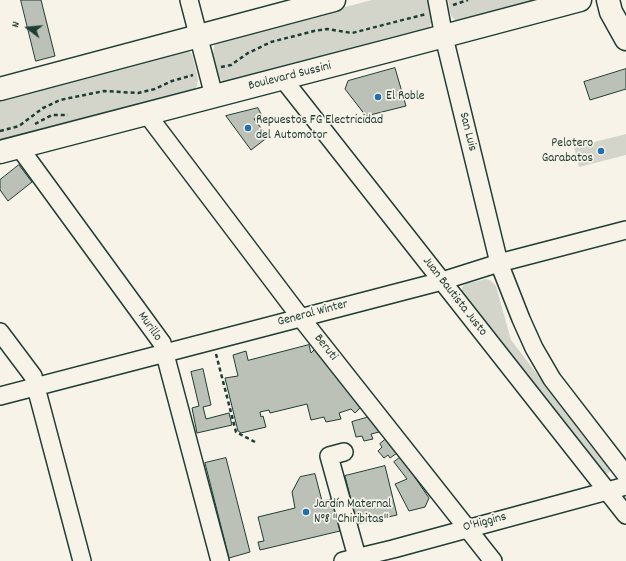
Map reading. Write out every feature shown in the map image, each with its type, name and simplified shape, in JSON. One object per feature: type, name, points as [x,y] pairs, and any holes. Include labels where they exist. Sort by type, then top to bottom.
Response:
[{"type":"main road","points":[[0,89],[334,0]]},
{"type":"main road","name":"Boulevard Sussini","points":[[9,150],[146,113],[444,37],[580,0]]},
{"type":"main road","points":[[608,0],[611,12],[626,40]]},
{"type":"street","points":[[188,0],[214,96]]},
{"type":"street","name":"San Luis","points":[[438,5],[444,37],[499,263]]},
{"type":"street","name":"Juan Bautista Justo","points":[[283,79],[626,515]]},
{"type":"street","name":"Beruti","points":[[146,113],[301,318],[493,561]]},
{"type":"street","name":"Murillo","points":[[9,150],[162,343],[220,561]]},
{"type":"street","name":"General Winter","points":[[0,396],[442,281],[499,263],[626,230]]},
{"type":"street","points":[[499,263],[534,348],[552,379],[626,475]]},
{"type":"street","points":[[0,332],[33,376],[82,561]]},
{"type":"street","points":[[344,452],[330,456],[350,559]]},
{"type":"street","name":"O'Higgins","points":[[350,559],[394,555],[467,528],[626,486]]},
{"type":"path","points":[[0,131],[19,126],[43,108],[60,100],[104,91],[138,93],[155,89],[172,81],[231,65],[248,53],[270,42],[306,33],[327,30],[352,33],[438,5],[468,0]]},
{"type":"path","points":[[212,341],[236,432],[255,442]]},
{"type":"shaded area","points":[[372,0],[427,0],[431,22],[428,30],[230,84],[223,82],[218,76],[213,54],[214,46],[219,40]]},
{"type":"shaded area","points":[[448,0],[546,0],[462,23],[452,17]]},
{"type":"shaded area","points":[[187,49],[192,54],[198,79],[197,86],[192,92],[0,144],[0,97]]},
{"type":"shaded area","name":"Pelotero Garabatos","points":[[626,134],[626,155],[579,167],[574,147]]},
{"type":"shaded area","points":[[486,279],[490,280],[496,286],[511,340],[608,466],[610,470],[609,473],[605,474],[601,472],[462,293],[462,287],[466,284]]},
{"type":"building","points":[[21,0],[41,0],[55,56],[36,61]]},
{"type":"building","name":"El Roble","points":[[395,68],[406,106],[366,116],[345,89],[348,81]]},
{"type":"building","points":[[626,69],[626,89],[590,100],[584,82]]},
{"type":"building","name":"Repuestos FG Electricidad del Automotor","points":[[258,108],[262,116],[254,119],[268,137],[251,150],[226,116]]},
{"type":"building","points":[[19,165],[32,182],[8,201],[0,190],[0,180]]},
{"type":"building","points":[[309,345],[311,353],[319,345],[362,406],[355,413],[351,409],[339,413],[341,419],[326,422],[324,417],[311,420],[307,404],[270,413],[269,410],[260,412],[261,417],[263,416],[266,427],[241,433],[238,431],[225,378],[238,376],[233,355],[246,351],[248,360]]},
{"type":"building","points":[[203,369],[211,405],[203,407],[206,419],[229,413],[232,425],[197,433],[192,408],[199,406],[191,372]]},
{"type":"building","points":[[369,417],[379,432],[371,434],[373,439],[364,441],[362,436],[356,437],[352,422]]},
{"type":"building","points":[[386,439],[397,453],[390,458],[388,455],[384,458],[378,451],[382,447],[380,444]]},
{"type":"building","points":[[401,457],[429,498],[425,507],[409,511],[395,484],[407,479],[394,462]]},
{"type":"building","points":[[226,458],[250,552],[229,558],[205,463]]},
{"type":"building","points":[[385,466],[397,515],[357,524],[345,476]]},
{"type":"building","name":"Jardín Maternal N°8 \"Chiribitas\"","points":[[315,474],[322,501],[332,499],[340,531],[260,550],[258,542],[264,541],[258,517],[295,508],[292,492],[300,477]]},
{"type":"place","name":"El Roble","points":[[378,97]]},
{"type":"place","name":"Repuestos FG Electricidad del Automotor","points":[[248,128]]},
{"type":"place","name":"Pelotero Garabatos","points":[[601,151]]},
{"type":"place","name":"Jardín Maternal N°8 \"Chiribitas\"","points":[[306,512]]}]
